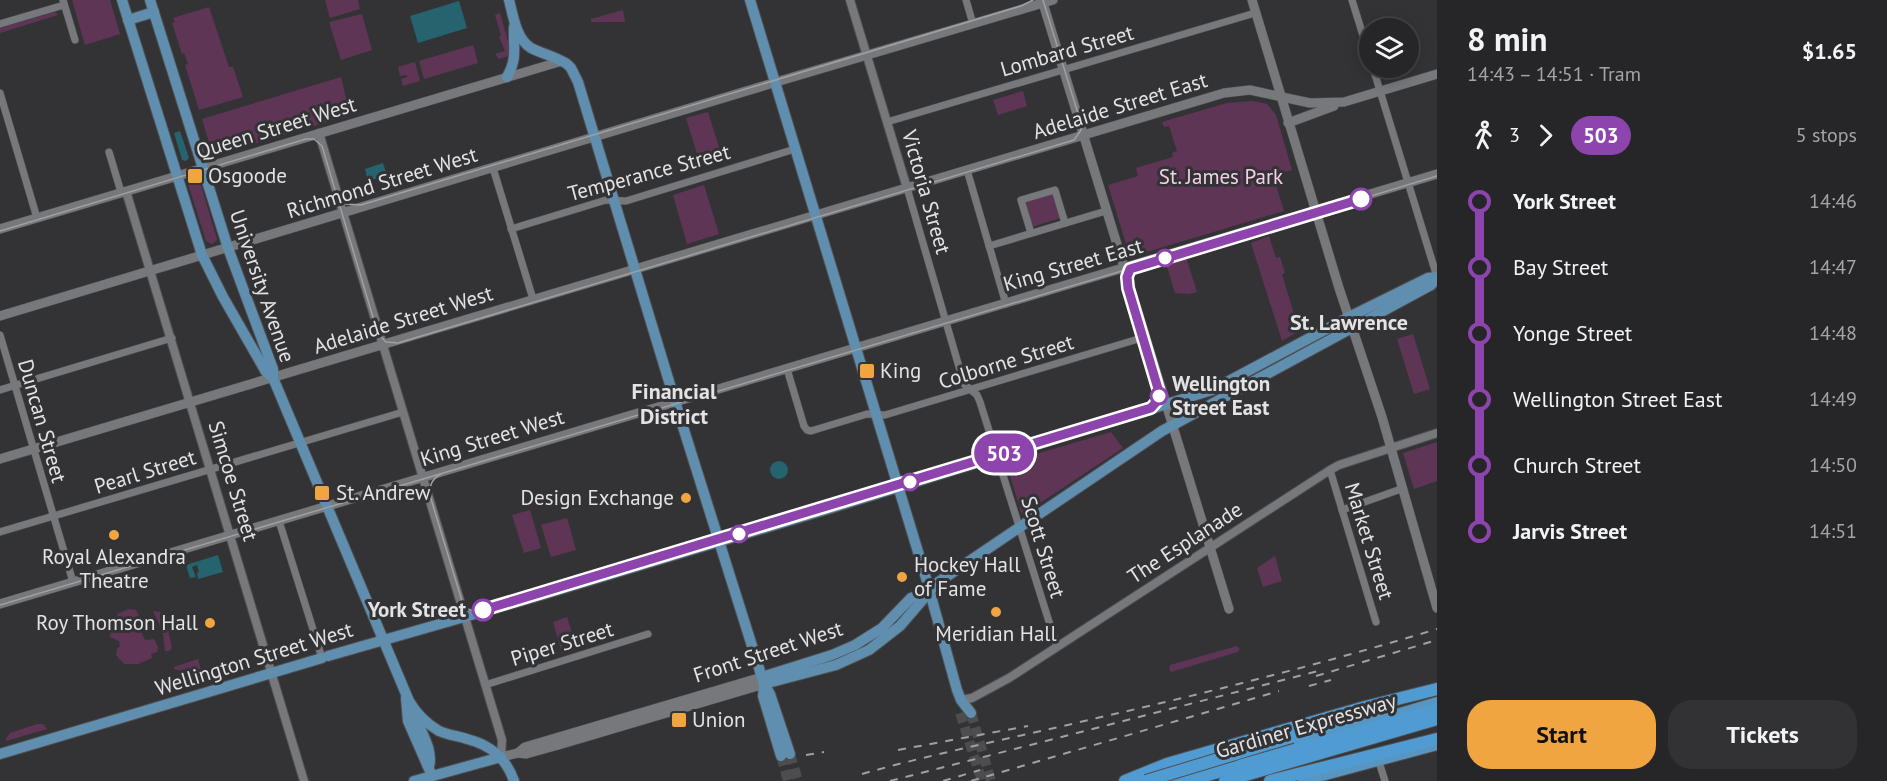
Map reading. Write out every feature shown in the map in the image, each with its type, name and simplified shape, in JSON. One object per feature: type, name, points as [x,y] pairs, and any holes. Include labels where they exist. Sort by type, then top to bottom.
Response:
[{"type":"highway","points":[[1146,781],[1435,695]]},
{"type":"highway","points":[[1125,781],[1167,764],[1365,707],[1435,695]]},
{"type":"highway","points":[[1167,781],[1435,695]]},
{"type":"highway","name":"Gardiner Expressway","points":[[1187,781],[1437,709]]},
{"type":"highway","name":"Gardiner Expressway","points":[[1225,781],[1437,720]]},
{"type":"highway","points":[[1399,748],[1437,733]]},
{"type":"highway","points":[[1270,781],[1437,739]]},
{"type":"highway","points":[[1167,781],[1210,757],[1248,740]]},
{"type":"highway","points":[[1303,781],[1437,746]]},
{"type":"highway","points":[[1238,781],[1253,774]]},
{"type":"main road","name":"University Avenue","points":[[122,0],[202,255],[266,372],[273,378]]},
{"type":"main road","name":"University Avenue","points":[[150,0],[228,248],[273,369],[273,378],[406,696],[413,708],[439,731],[480,743],[501,757]]},
{"type":"main road","points":[[509,0],[519,34],[527,45],[562,61],[571,68],[578,82],[718,542],[763,681],[770,694],[786,755]]},
{"type":"main road","points":[[750,0],[965,713]]},
{"type":"main road","points":[[1252,0],[1437,608]]},
{"type":"main road","points":[[1046,1],[1063,69],[1229,609]]},
{"type":"main road","name":"Richmond Street West","points":[[0,316],[1046,1]]},
{"type":"main road","points":[[128,20],[154,12]]},
{"type":"main road","points":[[507,77],[515,61],[513,42],[515,20]]},
{"type":"main road","name":"Queen Street West","points":[[0,229],[562,61]]},
{"type":"main road","name":"Adelaide Street East","points":[[815,215],[1224,93],[1250,90],[1310,103],[1344,102],[1437,74]]},
{"type":"main road","points":[[1288,123],[1344,102]]},
{"type":"main road","name":"King Street East","points":[[856,348],[1437,174]]},
{"type":"main road","name":"Adelaide Street West","points":[[0,459],[815,215]]},
{"type":"main road","points":[[898,487],[1212,390],[1351,321],[1428,278],[1437,277]]},
{"type":"main road","name":"Front Street West","points":[[414,781],[431,771],[518,753],[525,747],[561,741],[834,660],[864,640],[893,625],[911,598],[929,590],[937,582],[1171,425],[1351,321]]},
{"type":"main road","name":"King Street West","points":[[0,604],[856,348]]},
{"type":"main road","name":"Wellington Street West","points":[[0,754],[898,487]]},
{"type":"main road","points":[[406,696],[405,708],[408,722],[431,771]]},
{"type":"main road","points":[[413,708],[431,756],[431,771]]},
{"type":"main road","points":[[501,757],[510,768],[514,781]]},
{"type":"street","name":"Victoria Street","points":[[850,0],[908,188],[964,384],[971,390]]},
{"type":"street","points":[[966,0],[973,24]]},
{"type":"street","points":[[1352,0],[1359,23]]},
{"type":"street","points":[[0,24],[64,2],[75,40]]},
{"type":"street","name":"Lombard Street","points":[[887,122],[1255,13]]},
{"type":"street","points":[[1375,78],[1437,277]]},
{"type":"street","points":[[0,93],[38,218]]},
{"type":"street","points":[[320,133],[502,740],[501,757]]},
{"type":"street","name":"Temperance Street","points":[[511,229],[606,200],[623,201],[795,149]]},
{"type":"street","name":"Simcoe Street","points":[[109,152],[172,338],[304,781]]},
{"type":"street","points":[[493,168],[533,299]]},
{"type":"street","points":[[967,170],[1006,304]]},
{"type":"street","points":[[1031,233],[1021,200],[1048,192],[1055,190],[1065,223]]},
{"type":"street","points":[[989,246],[1106,211]]},
{"type":"street","name":"Duncan Street","points":[[0,335],[73,582]]},
{"type":"street","name":"Colborne Street","points":[[787,369],[806,429],[813,430],[867,414],[885,415],[1144,337]]},
{"type":"street","points":[[0,390],[172,338]]},
{"type":"street","name":"Scott Street","points":[[971,390],[980,402],[999,457],[1057,647]]},
{"type":"street","name":"Pearl Street","points":[[0,532],[404,412]]},
{"type":"street","name":"The Esplanade","points":[[961,700],[972,698],[1057,647],[1330,470],[1437,433]]},
{"type":"street","name":"Market Street","points":[[1330,470],[1376,622]]},
{"type":"street","points":[[1342,510],[1401,489]]},
{"type":"street","points":[[279,521],[325,657]]},
{"type":"street","name":"Piper Street","points":[[485,685],[648,634]]},
{"type":"street","points":[[1379,762],[1385,781]]},
{"type":"green space","points":[[72,0],[110,0],[120,34],[85,45]]},
{"type":"green space","points":[[325,0],[358,0],[360,9],[330,18]]},
{"type":"green space","points":[[209,7],[229,67],[233,67],[243,97],[199,110],[185,65],[188,64],[184,53],[182,54],[172,23],[175,22],[173,18]]},
{"type":"green space","points":[[623,10],[625,22],[591,22],[591,19]]},
{"type":"green space","points":[[55,12],[58,15],[0,33],[0,28]]},
{"type":"green space","points":[[500,13],[512,55],[499,59],[495,54],[505,51],[499,37],[501,36],[495,15]]},
{"type":"green space","points":[[362,14],[372,50],[341,60],[329,22]]},
{"type":"green space","points":[[473,45],[478,63],[424,79],[419,61]]},
{"type":"green space","points":[[415,62],[420,81],[403,86],[401,79],[407,75],[400,76],[398,67]]},
{"type":"green space","points":[[341,77],[350,115],[213,156],[202,119]]},
{"type":"green space","points":[[1023,91],[1027,106],[998,115],[993,100]]},
{"type":"green space","name":"St. James Park","points":[[1253,101],[1267,104],[1276,115],[1292,170],[1273,175],[1284,211],[1130,257],[1108,185],[1138,176],[1136,168],[1173,157],[1172,153],[1177,151],[1169,126],[1164,127],[1162,122],[1227,103]]},
{"type":"green space","points":[[708,112],[723,160],[701,166],[686,118]]},
{"type":"green space","points":[[192,179],[200,182],[217,240],[212,244],[206,241],[188,184]]},
{"type":"green space","points":[[704,185],[719,234],[687,244],[673,195]]},
{"type":"green space","points":[[1052,194],[1060,218],[1032,227],[1024,203]]},
{"type":"green space","points":[[1269,236],[1276,258],[1280,257],[1285,273],[1282,274],[1299,331],[1282,341],[1251,243]]},
{"type":"green space","points":[[1186,257],[1197,292],[1175,293],[1166,264]]},
{"type":"green space","points":[[1413,334],[1430,389],[1414,394],[1397,339]]},
{"type":"green space","points":[[1111,432],[1123,448],[1022,515],[1006,463]]},
{"type":"green space","points":[[1437,442],[1437,481],[1414,489],[1403,453]]},
{"type":"green space","points":[[530,510],[541,548],[524,553],[512,515]]},
{"type":"green space","points":[[567,518],[576,550],[551,557],[541,525]]},
{"type":"green space","points":[[1275,556],[1282,581],[1263,587],[1257,568]]},
{"type":"green space","points":[[129,609],[136,610],[143,624],[140,629],[145,640],[154,639],[158,647],[157,652],[151,654],[152,658],[138,664],[124,664],[116,655],[120,646],[119,641],[110,637],[113,620],[118,618],[117,614]]},
{"type":"green space","points":[[153,611],[160,612],[166,621],[172,648],[169,651],[165,651],[163,632]]},
{"type":"green space","points":[[567,617],[576,646],[562,653],[553,622]]},
{"type":"green space","points":[[1237,646],[1240,649],[1238,652],[1171,672],[1169,669],[1170,665]]},
{"type":"green space","points":[[198,659],[201,670],[191,674],[195,687],[187,689],[184,680],[188,676],[187,673],[174,669],[174,667]]},
{"type":"green space","points":[[43,724],[47,729],[6,741],[10,733]]},
{"type":"water","points":[[459,1],[467,28],[418,43],[410,16]]},
{"type":"water","points":[[180,131],[189,158],[186,161],[182,160],[174,133]]},
{"type":"water","points":[[383,163],[387,175],[368,181],[365,169]]},
{"type":"water","points":[[779,461],[787,466],[788,470],[783,478],[779,479],[771,474],[770,470],[775,462]]},
{"type":"water","points":[[218,555],[223,572],[198,579],[197,565],[192,567],[196,577],[190,578],[186,565]]},
{"type":"tunnel","points":[[960,713],[982,781]]},
{"type":"tunnel","points":[[971,713],[991,781]]},
{"type":"tunnel","points":[[790,754],[798,781]]},
{"type":"tunnel","points":[[781,756],[788,781]]},
{"type":"tram line","points":[[338,192],[346,204],[361,205],[1021,6],[1033,0]]},
{"type":"tram line","points":[[0,231],[306,139],[314,139],[322,146],[378,334],[386,342],[398,343],[1074,140],[1081,130],[1080,120],[1043,0]]},
{"type":"tram line","points":[[0,605],[1437,176]]},
{"type":"tram line","name":"503","points":[[483,610],[1151,408],[1157,403],[1159,392],[1128,288],[1127,277],[1130,269],[1361,199]]},
{"type":"tram line","points":[[441,474],[431,484],[431,499],[462,601],[468,609],[477,612],[857,498],[1145,410],[1157,403],[1159,392],[1127,281],[1128,272],[1134,265]]},
{"type":"railway","points":[[862,774],[1225,687],[1353,654],[1437,629]]},
{"type":"railway","points":[[1316,676],[1437,640]]},
{"type":"railway","points":[[890,781],[1322,670]]},
{"type":"railway","points":[[1309,686],[1331,680]]},
{"type":"railway","points":[[971,781],[1279,691]]},
{"type":"railway","points":[[898,750],[1028,726]]},
{"type":"railway","points":[[806,755],[824,752]]},
{"type":"railway","points":[[943,781],[980,770]]},
{"type":"place","name":"Osgoode","points":[[195,176]]},
{"type":"place","name":"King","points":[[867,371]]},
{"type":"place","name":"Wellington Street East","points":[[1159,396]]},
{"type":"place","name":"St. Andrew","points":[[322,493]]},
{"type":"place","name":"Design Exchange","points":[[686,498]]},
{"type":"place","name":"Royal Alexandra Theatre","points":[[114,535]]},
{"type":"place","name":"Hockey Hall of Fame","points":[[902,577]]},
{"type":"place","name":"York Street","points":[[483,610]]},
{"type":"place","name":"Meridian Hall","points":[[996,612]]},
{"type":"place","name":"Roy Thomson Hall","points":[[210,623]]},
{"type":"place","name":"Union","points":[[679,720]]},
{"type":"district","name":"St. Lawrence","points":[[1349,322]]},
{"type":"district","name":"Financial District","points":[[674,404]]}]
